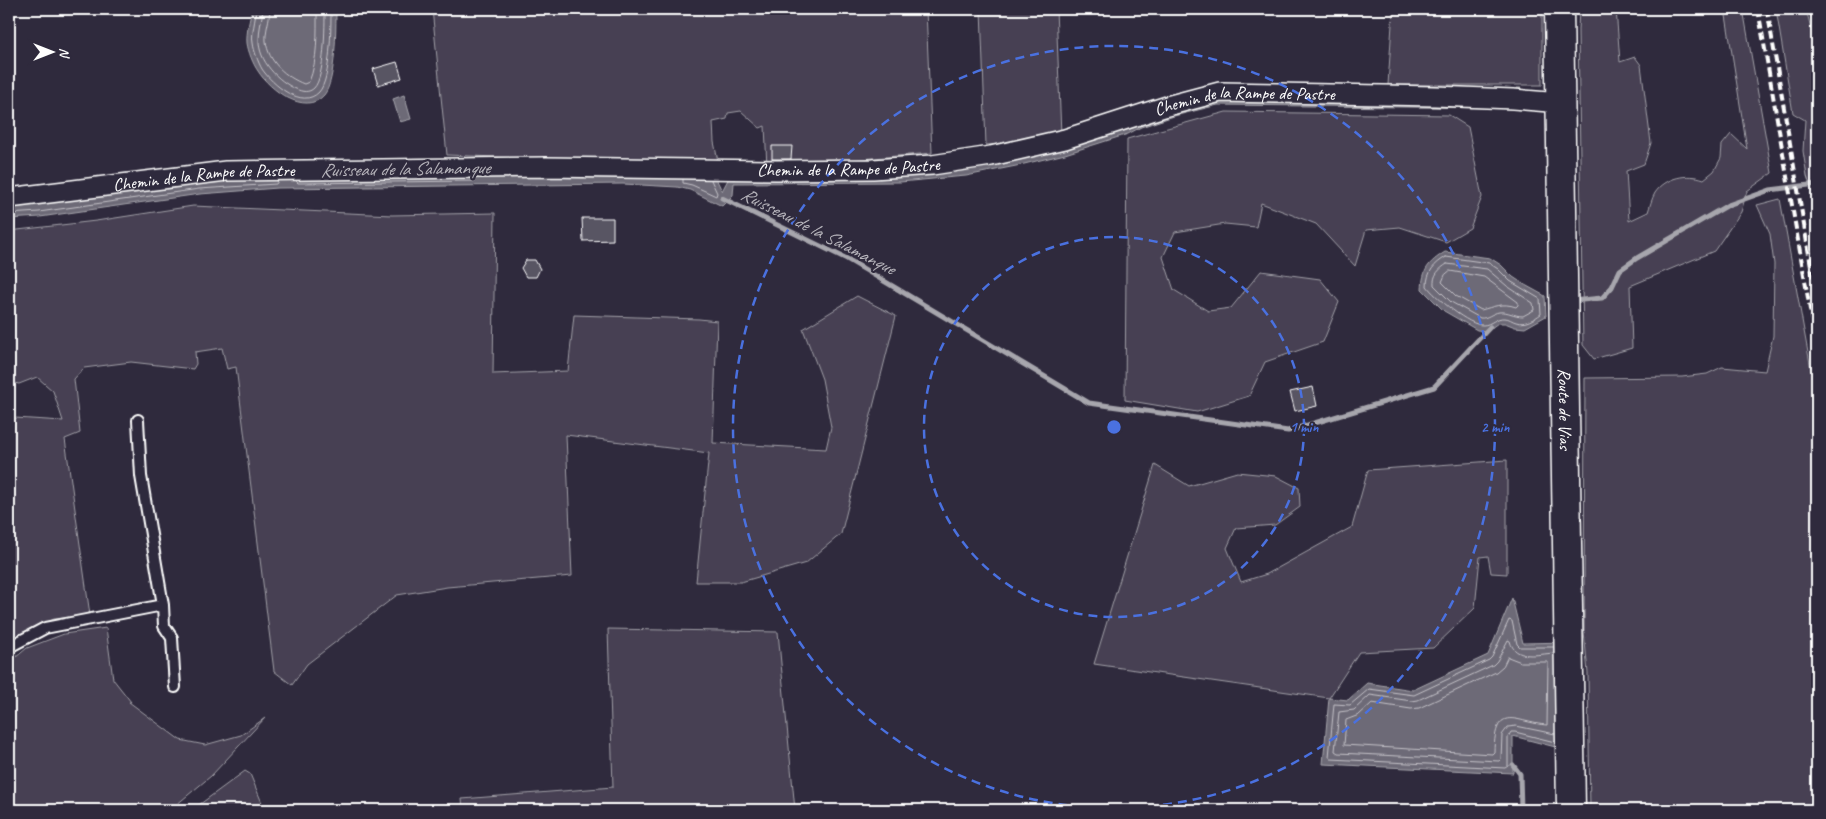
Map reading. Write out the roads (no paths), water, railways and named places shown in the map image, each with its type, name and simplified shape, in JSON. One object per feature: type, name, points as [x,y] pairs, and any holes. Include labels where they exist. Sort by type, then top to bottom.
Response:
[{"type":"main road","name":"Route de Vias","points":[[1559,9],[1572,810]]},
{"type":"street","name":"Chemin de la Rampe de Pastre","points":[[9,198],[226,171],[546,167],[777,170],[873,169],[932,165],[991,156],[1065,139],[1167,106],[1220,92],[1445,96],[1561,102]]},
{"type":"lane","points":[[138,420],[141,476],[163,605],[164,626],[172,638],[175,687]]},
{"type":"lane","points":[[9,647],[45,628],[163,605]]},
{"type":"water","points":[[252,9],[336,9],[333,66],[328,88],[324,95],[316,101],[298,102],[279,92],[263,78],[254,65],[248,50],[248,30]]},
{"type":"water","points":[[1517,88],[1521,88],[1522,106],[1499,108],[1218,105],[1174,116],[1141,127],[1128,134],[1065,154],[966,176],[900,182],[734,183],[733,195],[722,206],[690,190],[677,187],[623,184],[278,188],[200,194],[40,217],[9,219],[9,202],[197,177],[714,174],[722,191],[732,172],[909,170],[1189,101],[1517,90]]},
{"type":"water","points":[[404,95],[411,119],[400,122],[393,99]]},
{"type":"water","points":[[1445,252],[1490,258],[1501,265],[1513,277],[1545,296],[1546,316],[1525,328],[1498,323],[1487,331],[1477,330],[1444,311],[1422,289],[1425,271],[1434,260]]},
{"type":"water","points":[[1512,598],[1523,643],[1568,642],[1567,750],[1513,736],[1513,773],[1323,764],[1329,698],[1348,700],[1367,683],[1413,690],[1488,655]]},
{"type":"waterway","points":[[1572,301],[1602,298],[1612,287],[1620,270],[1637,258],[1728,205],[1770,190],[1817,184]]},
{"type":"waterway","name":"Ruisseau de la Salamanque","points":[[722,198],[847,259],[1089,403],[1288,431],[1434,387],[1490,327]]},
{"type":"waterway","points":[[1513,765],[1520,774],[1521,810]]},
{"type":"railway","points":[[1758,9],[1817,350]]},
{"type":"railway","points":[[1767,9],[1817,301]]}]
